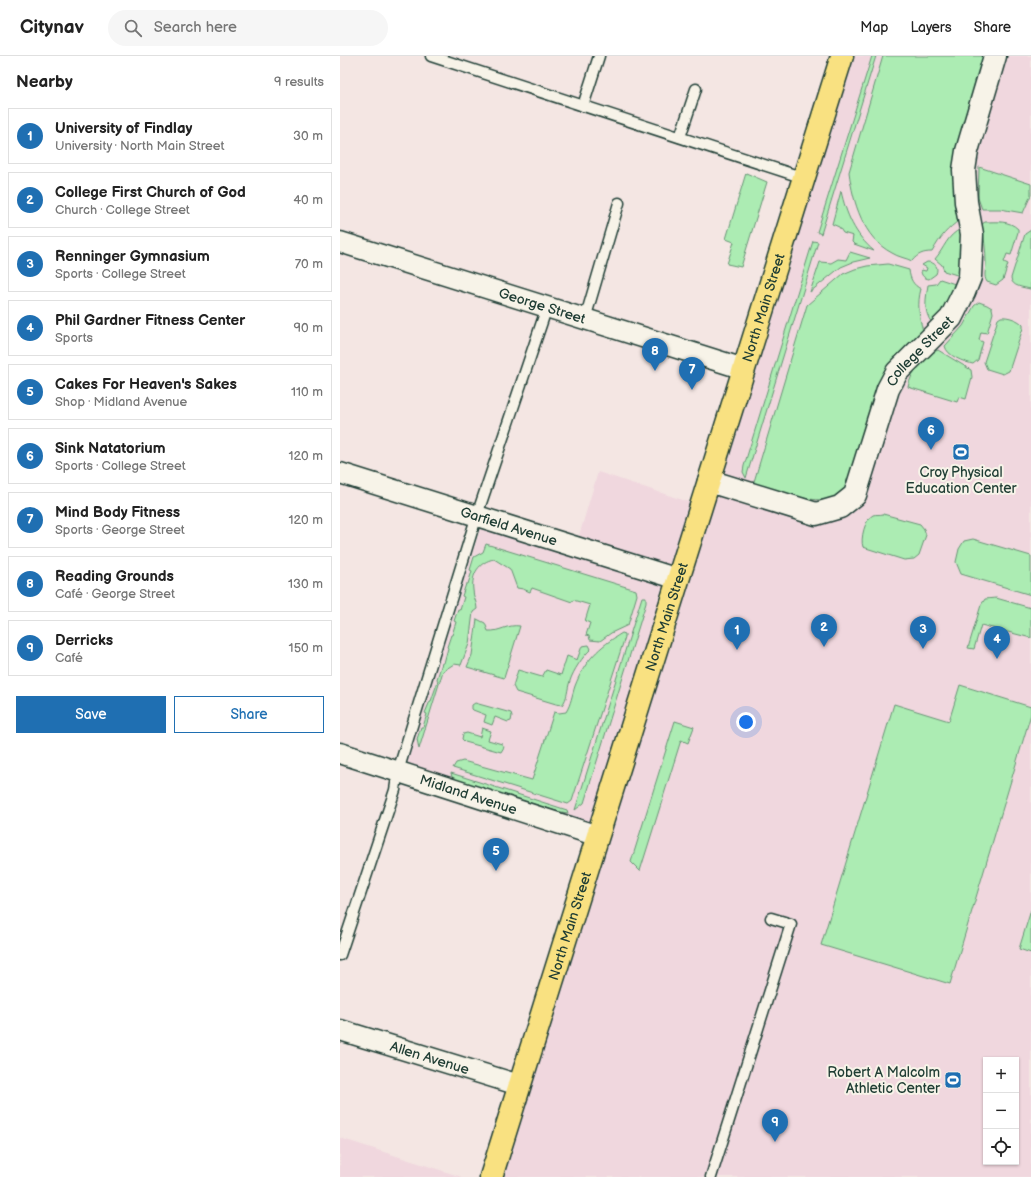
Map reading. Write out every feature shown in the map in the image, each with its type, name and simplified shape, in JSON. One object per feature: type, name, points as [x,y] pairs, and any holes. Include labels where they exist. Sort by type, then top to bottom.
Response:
[{"type":"main road","name":"North Main Street","points":[[491,1177],[842,56]]},
{"type":"street","name":"College Street","points":[[709,481],[816,514],[840,508],[855,496],[888,389],[897,372],[951,318],[970,277],[972,234],[966,202],[964,170],[967,151],[995,56]]},
{"type":"street","name":"George Street","points":[[340,242],[744,369]]},
{"type":"street","name":"Garfield Avenue","points":[[340,473],[478,515],[678,579]]},
{"type":"street","name":"Midland Avenue","points":[[340,753],[598,836]]},
{"type":"street","name":"Allen Avenue","points":[[340,1030],[519,1085]]},
{"type":"lane","points":[[431,56],[804,178]]},
{"type":"lane","points":[[583,106],[599,56]]},
{"type":"lane","points":[[680,137],[696,90]]},
{"type":"lane","points":[[585,319],[619,203]]},
{"type":"lane","points":[[340,955],[394,790],[398,771],[478,515],[547,307]]},
{"type":"lane","points":[[711,1177],[790,924],[771,918]]},
{"type":"shaded area","points":[[842,56],[1031,56],[1031,1177],[491,1177],[598,836],[404,773],[484,517],[576,546],[598,472],[701,506]]},
{"type":"shaded area","points":[[340,1138],[462,1177],[340,1177]]},
{"type":"green space","points":[[872,56],[876,56],[821,234],[817,232]]},
{"type":"green space","points":[[883,56],[985,56],[961,219],[944,234],[932,252],[921,254],[912,261],[894,254],[882,246],[867,229],[861,218],[853,195],[849,172]]},
{"type":"green space","points":[[979,167],[1031,184],[1031,195],[1023,213],[1000,209],[982,209],[978,198]]},
{"type":"green space","points":[[746,173],[767,182],[741,267],[727,264],[734,242],[726,239]]},
{"type":"green space","points":[[841,191],[852,224],[867,245],[874,251],[854,244],[852,242],[853,236],[843,233],[839,227],[832,224]]},
{"type":"green space","points":[[985,222],[1007,223],[1018,229],[1011,255],[1007,254],[1004,262],[1008,264],[1003,280],[996,285],[987,282],[985,277],[986,253],[982,224]]},
{"type":"green space","points":[[961,229],[963,234],[960,276],[944,271],[942,265],[935,259],[949,238]]},
{"type":"green space","points":[[1031,230],[1030,289],[1016,285],[1013,283],[1011,278],[1025,234]]},
{"type":"green space","points":[[813,241],[818,242],[746,478],[743,472],[744,466]]},
{"type":"green space","points":[[850,252],[870,258],[853,262],[841,267],[810,292],[820,262],[831,263],[838,259],[846,260]]},
{"type":"green space","points":[[927,262],[936,265],[937,267],[936,274],[929,279],[923,276],[921,272],[921,270],[926,271],[927,268],[922,265]]},
{"type":"green space","points":[[888,264],[909,270],[912,281],[921,289],[919,310],[923,331],[896,357],[883,377],[847,486],[841,494],[835,497],[825,500],[815,500],[793,496],[753,485],[807,305],[843,274],[867,266]]},
{"type":"green space","points":[[940,279],[958,285],[948,305],[932,323],[926,310],[928,285],[936,284]]},
{"type":"green space","points":[[979,302],[992,308],[993,313],[987,333],[981,332],[979,340],[983,342],[978,360],[973,364],[952,356],[946,350],[945,346],[963,326],[974,306]]},
{"type":"green space","points":[[1001,317],[1013,319],[1023,325],[1009,371],[1003,374],[987,369],[984,362],[998,319]]},
{"type":"green space","points":[[938,350],[971,370],[972,377],[966,399],[959,397],[957,402],[908,387],[918,365],[927,356]]},
{"type":"green space","points":[[883,514],[920,524],[924,529],[926,535],[919,555],[914,559],[904,560],[863,547],[863,534],[870,517],[873,515]]},
{"type":"green space","points":[[973,539],[1031,556],[1031,595],[961,574],[956,562],[959,549],[964,541]]},
{"type":"green space","points":[[486,544],[636,590],[637,595],[628,625],[611,633],[600,641],[590,640],[589,636],[586,635],[590,623],[585,621],[590,605],[573,600],[572,602],[532,588],[530,592],[517,588],[510,569],[494,559],[484,563],[477,570],[473,579],[473,593],[477,609],[473,612],[469,644],[461,665],[454,664],[443,671],[419,749],[417,739],[421,727],[423,727],[427,714],[425,713],[438,681],[437,679],[442,663],[444,663],[447,647],[456,622],[454,621],[458,609],[460,610],[464,597],[462,596],[472,571],[470,570],[474,557],[483,552]]},
{"type":"green space","points":[[642,597],[646,597],[646,603],[584,803],[575,810]]},
{"type":"green space","points":[[996,598],[1031,608],[1031,638],[981,625],[974,649],[968,648],[981,605],[985,599]]},
{"type":"green space","points":[[477,619],[485,623],[488,631],[511,626],[520,626],[504,678],[467,667],[472,655]]},
{"type":"green space","points":[[622,633],[625,634],[625,637],[572,801],[568,804],[453,768],[456,763],[463,761],[532,780],[554,712],[566,712],[575,686],[588,661],[606,644]]},
{"type":"green space","points":[[589,645],[591,649],[573,673],[562,705],[516,692],[513,686],[518,670],[542,677],[546,670],[561,675],[567,656],[577,660],[582,646]]},
{"type":"green space","points":[[960,685],[1031,707],[1031,714],[950,984],[821,945],[894,704],[949,721]]},
{"type":"green space","points":[[475,703],[511,713],[511,721],[508,722],[495,717],[492,725],[484,722],[486,715],[472,709],[472,705]]},
{"type":"green space","points":[[675,721],[694,727],[688,743],[681,740],[640,871],[631,862]]},
{"type":"green space","points":[[482,728],[491,731],[488,740],[502,744],[504,747],[501,752],[465,742],[462,739],[463,734],[467,733],[480,737]]},
{"type":"green space","points":[[451,773],[567,810],[568,813],[556,811],[456,780],[452,777]]},
{"type":"green space","points":[[1031,910],[1031,953],[1019,949]]},
{"type":"place","name":"Reading Grounds","points":[[655,371]]},
{"type":"place","name":"Mind Body Fitness","points":[[692,390]]},
{"type":"place","name":"Sink Natatorium","points":[[931,450]]},
{"type":"place","name":"Croy Physical Education Center","points":[[961,452]]},
{"type":"place","name":"College First Church of God","points":[[824,647]]},
{"type":"place","name":"Renninger Gymnasium","points":[[923,649]]},
{"type":"place","name":"University of Findlay","points":[[737,650]]},
{"type":"place","name":"Phil Gardner Fitness Center","points":[[997,659]]},
{"type":"place","name":"Cakes For Heaven's Sakes","points":[[496,871]]},
{"type":"place","name":"Robert A Malcolm Athletic Center","points":[[953,1080]]},
{"type":"place","name":"Derricks","points":[[775,1142]]}]
